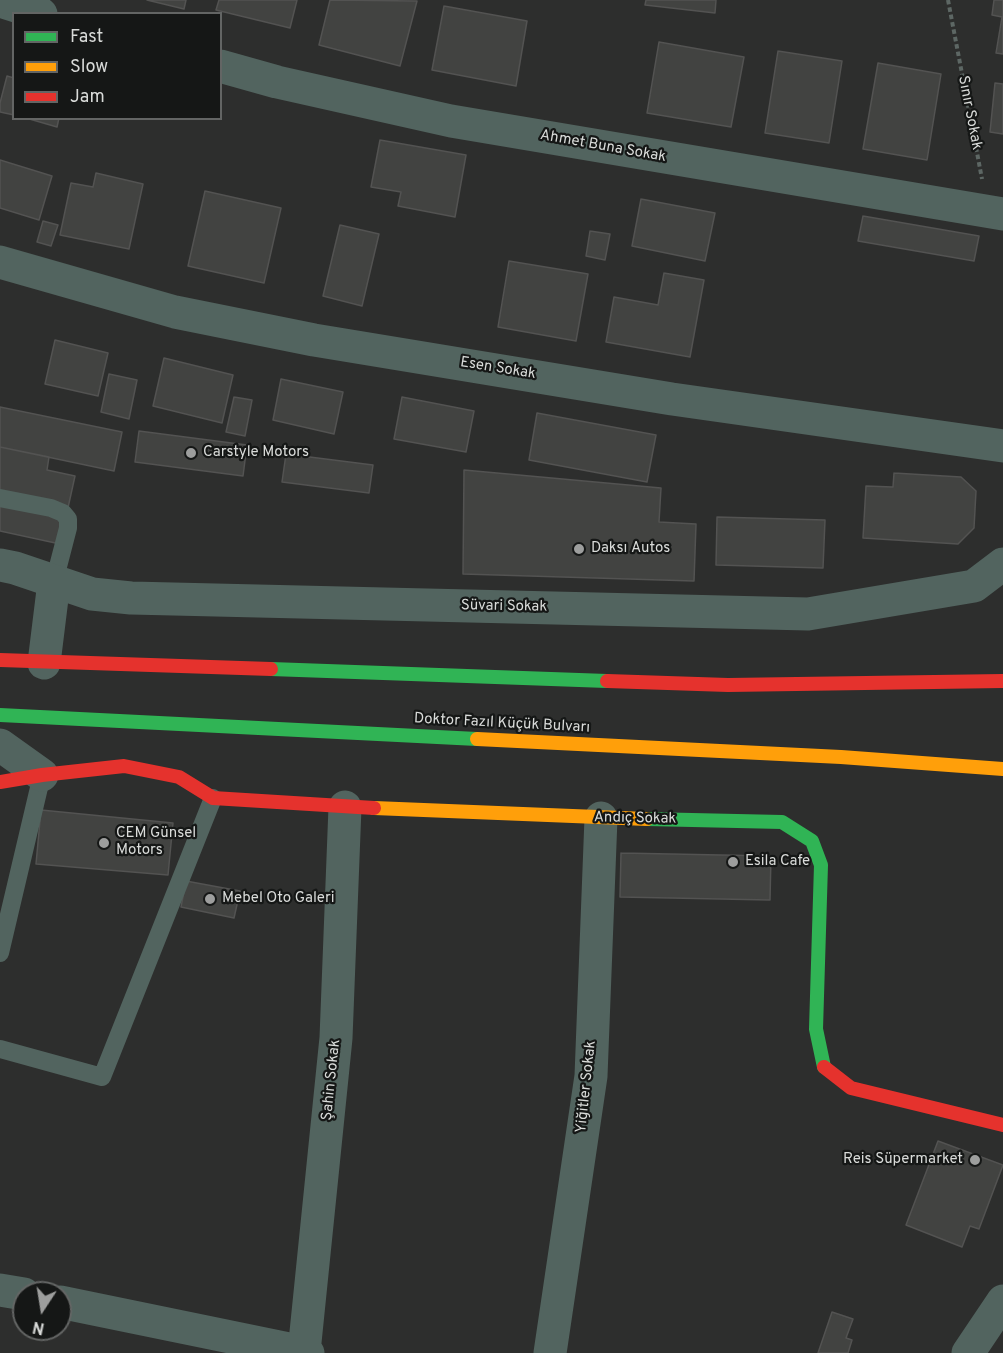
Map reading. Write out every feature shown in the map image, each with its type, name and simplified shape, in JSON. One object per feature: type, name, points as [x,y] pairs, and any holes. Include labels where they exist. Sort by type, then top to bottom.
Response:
[{"type":"main road","points":[[0,660],[728,685],[1003,681]]},
{"type":"main road","name":"Doktor Fazıl Küçük Bulvarı","points":[[0,715],[842,757],[1003,769]]},
{"type":"main road","name":"Andıç Sokak","points":[[0,782],[124,766],[179,777],[213,798],[345,807],[601,818],[782,822],[812,841],[821,865],[816,1029],[824,1067],[851,1088],[1003,1125]]},
{"type":"street","points":[[0,1],[35,12]]},
{"type":"street","name":"Ahmet Buna Sokak","points":[[222,67],[278,82],[451,121],[996,213]]},
{"type":"street","name":"Esen Sokak","points":[[0,262],[175,312],[314,340],[672,399],[1003,446]]},
{"type":"street","name":"Süvari Sokak","points":[[0,565],[92,594],[131,598],[808,614],[974,586],[1003,564]]},
{"type":"street","points":[[44,663],[54,582]]},
{"type":"street","points":[[0,745],[42,775]]},
{"type":"street","name":"Şahin Sokak","points":[[306,1352],[336,1038],[345,807]]},
{"type":"street","name":"Yiğitler Sokak","points":[[550,1353],[591,1076],[601,818]]},
{"type":"street","points":[[968,1353],[1003,1301]]},
{"type":"street","points":[[72,1304],[306,1352]]},
{"type":"lane","points":[[0,498],[51,508],[63,513],[68,519],[68,528],[54,582]]},
{"type":"lane","points":[[0,953],[42,775]]},
{"type":"lane","points":[[0,1048],[102,1077],[213,798]]},
{"type":"path","name":"Sınır Sokak","points":[[948,0],[996,213]]},
{"type":"building","points":[[147,0],[186,0],[184,9]]},
{"type":"building","points":[[219,0],[297,0],[290,28],[216,10]]},
{"type":"building","points":[[330,0],[417,1],[400,66],[319,45]]},
{"type":"building","points":[[646,0],[716,0],[715,13],[645,5]]},
{"type":"building","points":[[994,0],[1003,0],[1003,54],[996,53],[1002,17],[992,15]]},
{"type":"building","points":[[444,6],[527,21],[516,86],[432,70]]},
{"type":"building","points":[[659,42],[744,57],[731,127],[647,113]]},
{"type":"building","points":[[778,51],[842,61],[829,143],[765,133]]},
{"type":"building","points":[[878,63],[941,74],[927,160],[863,149]]},
{"type":"building","points":[[7,76],[12,77],[12,115],[0,112]]},
{"type":"building","points":[[995,83],[1003,84],[1003,134],[990,132]]},
{"type":"building","points":[[33,120],[59,120],[57,127]]},
{"type":"building","points":[[380,140],[466,155],[455,217],[398,206],[401,192],[371,187]]},
{"type":"building","points":[[0,160],[52,176],[39,220],[0,208]]},
{"type":"building","points":[[96,173],[143,184],[129,249],[60,235],[71,183],[93,187]]},
{"type":"building","points":[[205,191],[281,208],[264,283],[188,266]]},
{"type":"building","points":[[641,199],[715,213],[705,261],[632,246]]},
{"type":"building","points":[[863,216],[979,236],[974,261],[858,241]]},
{"type":"building","points":[[43,221],[58,225],[51,246],[37,242]]},
{"type":"building","points":[[340,225],[379,234],[362,306],[323,296]]},
{"type":"building","points":[[590,231],[610,234],[605,260],[586,256]]},
{"type":"building","points":[[509,261],[588,274],[576,341],[498,327]]},
{"type":"building","points":[[664,273],[704,280],[690,357],[606,342],[614,297],[658,305]]},
{"type":"building","points":[[55,340],[108,353],[98,396],[45,384]]},
{"type":"building","points":[[164,358],[233,375],[222,423],[153,406]]},
{"type":"building","points":[[109,374],[137,380],[129,419],[101,412]]},
{"type":"building","points":[[281,379],[343,392],[334,434],[273,420]]},
{"type":"building","points":[[234,397],[252,400],[245,436],[226,432]]},
{"type":"building","points":[[402,397],[474,411],[466,452],[394,439]]},
{"type":"building","points":[[0,407],[122,432],[114,471],[0,447]]},
{"type":"building","points":[[537,413],[656,435],[647,482],[529,460]]},
{"type":"building","name":"Carstyle Motors","points":[[139,431],[247,445],[243,476],[135,462]]},
{"type":"building","points":[[0,447],[49,457],[47,470],[75,476],[60,544],[0,531]]},
{"type":"building","points":[[286,454],[373,465],[369,493],[282,482]]},
{"type":"building","name":"Daksı Autos","points":[[464,470],[661,488],[659,522],[696,524],[694,581],[463,574]]},
{"type":"building","points":[[894,473],[961,477],[976,491],[974,528],[958,544],[863,538],[866,486],[893,487]]},
{"type":"building","points":[[717,517],[825,520],[823,568],[716,565]]},
{"type":"building","name":"CEM Günsel Motors","points":[[41,810],[173,823],[168,875],[36,864]]},
{"type":"building","points":[[621,853],[771,856],[770,900],[620,897]]},
{"type":"building","name":"Mebel Oto Galeri","points":[[186,881],[240,891],[234,918],[181,907]]},
{"type":"building","points":[[938,1141],[1003,1165],[979,1229],[970,1226],[962,1247],[906,1225]]},
{"type":"building","points":[[832,1312],[853,1319],[846,1338],[852,1340],[848,1353],[818,1353]]},
{"type":"traffic: fast","points":[[271,669],[607,681]]},
{"type":"traffic: fast","points":[[0,715],[477,739]]},
{"type":"traffic: fast","points":[[647,819],[782,822],[812,841],[821,865],[816,1029],[824,1067]]},
{"type":"traffic: slow","points":[[477,739],[841,757],[1003,769]]},
{"type":"traffic: slow","points":[[374,808],[647,819]]},
{"type":"traffic: jam","points":[[0,660],[271,669]]},
{"type":"traffic: jam","points":[[607,681],[728,685],[1003,681]]},
{"type":"traffic: jam","points":[[0,782],[124,766],[179,777],[213,798],[374,808]]},
{"type":"traffic: jam","points":[[824,1067],[851,1088],[1003,1125]]},
{"type":"place","name":"Carstyle Motors","points":[[191,453]]},
{"type":"place","name":"Daksı Autos","points":[[579,549]]},
{"type":"place","name":"CEM Günsel Motors","points":[[104,843]]},
{"type":"place","name":"Esila Cafe","points":[[733,862]]},
{"type":"place","name":"Mebel Oto Galeri","points":[[210,899]]},
{"type":"place","name":"Reis Süpermarket","points":[[975,1160]]}]
